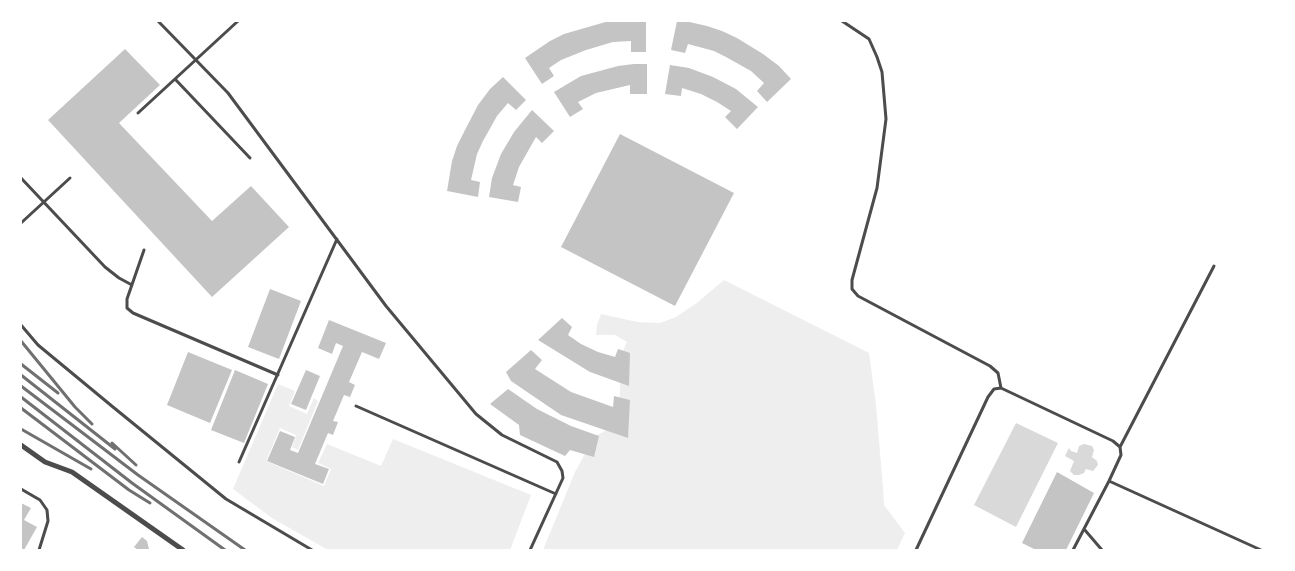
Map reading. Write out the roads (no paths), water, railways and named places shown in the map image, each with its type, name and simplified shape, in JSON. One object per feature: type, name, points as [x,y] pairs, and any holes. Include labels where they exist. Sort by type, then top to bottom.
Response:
[{"type":"street","points":[[21,445],[45,462],[72,472],[183,550]]},
{"type":"lane","points":[[158,21],[228,93],[386,306],[476,414],[502,435],[557,462],[562,471],[563,478],[530,550]]},
{"type":"lane","points":[[138,113],[238,21]]},
{"type":"lane","points":[[842,21],[869,39],[882,72],[886,119],[877,188],[852,280],[852,289],[858,296],[990,366],[998,373],[1001,388]]},
{"type":"lane","points":[[175,79],[250,158]]},
{"type":"lane","points":[[21,178],[105,267],[132,285]]},
{"type":"lane","points":[[21,223],[70,178]]},
{"type":"lane","points":[[239,462],[337,239]]},
{"type":"lane","points":[[144,250],[127,299],[127,308],[133,313],[278,375]]},
{"type":"lane","points":[[1073,550],[1121,455],[1120,447],[1214,266]]},
{"type":"lane","points":[[21,325],[38,345],[226,499],[312,550]]},
{"type":"lane","points":[[916,550],[988,396],[994,389],[1001,388],[1113,441],[1120,447]]},
{"type":"lane","points":[[356,406],[556,494]]},
{"type":"lane","points":[[1109,481],[1260,550]]},
{"type":"lane","points":[[21,489],[40,500],[47,510],[48,521],[39,550]]},
{"type":"lane","points":[[1084,529],[1102,550]]},
{"type":"railway","points":[[21,341],[75,407],[92,424]]},
{"type":"railway","points":[[21,364],[58,393]]},
{"type":"railway","points":[[21,375],[115,449]]},
{"type":"railway","points":[[21,386],[138,475],[245,550]]},
{"type":"railway","points":[[21,397],[132,483],[225,550]]},
{"type":"railway","points":[[21,408],[129,490],[150,503]]},
{"type":"railway","points":[[21,429],[91,469]]},
{"type":"railway","points":[[112,443],[136,465]]}]
